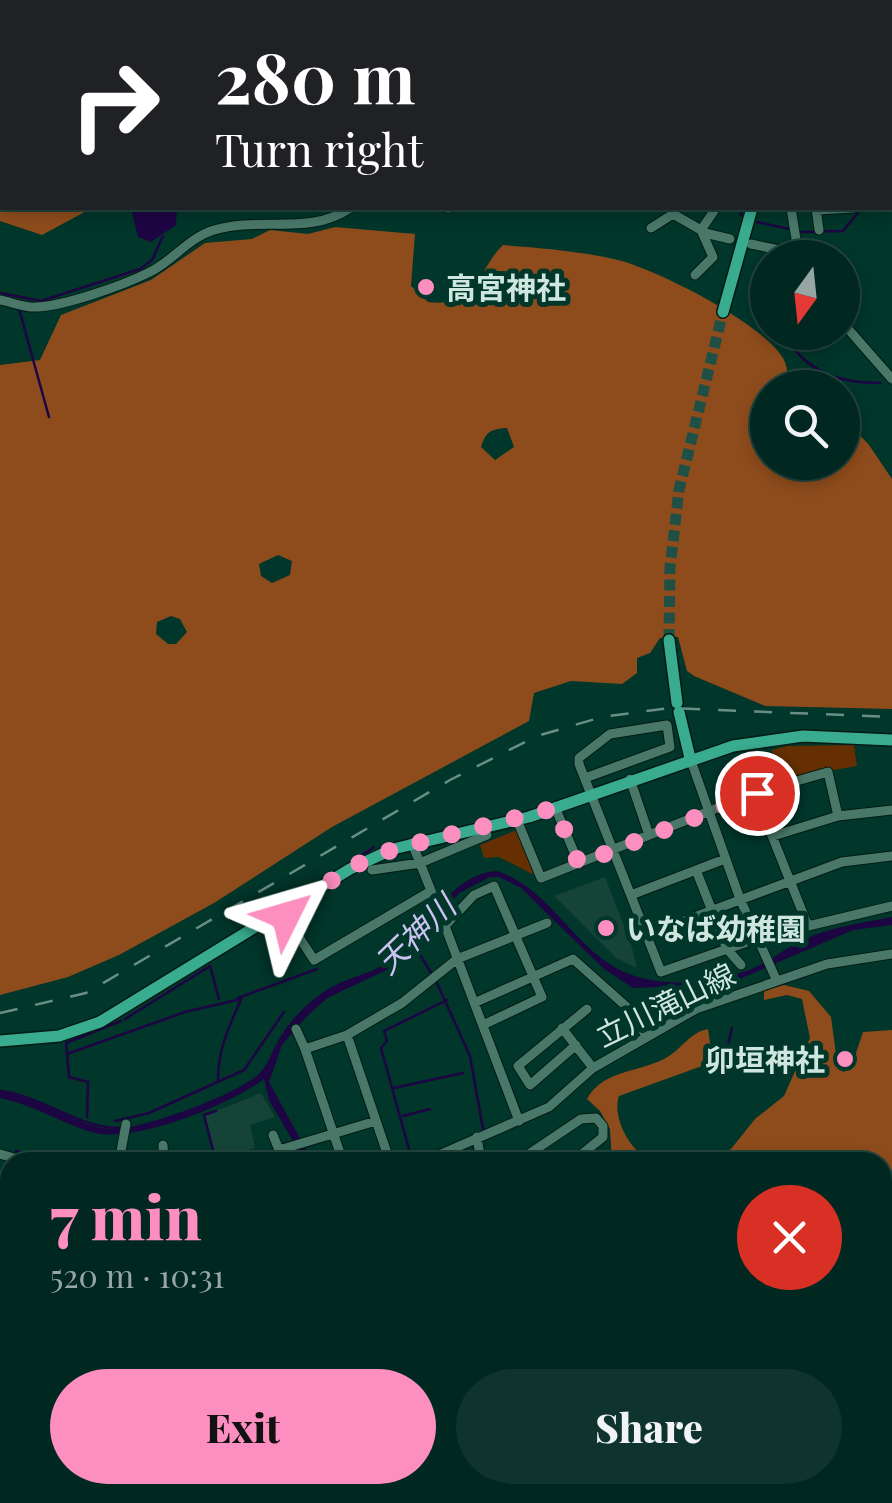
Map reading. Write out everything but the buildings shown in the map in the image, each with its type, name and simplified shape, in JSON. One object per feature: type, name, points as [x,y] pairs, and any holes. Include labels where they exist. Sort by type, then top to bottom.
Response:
[{"type":"main road","points":[[724,312],[751,210]]},
{"type":"main road","points":[[669,640],[676,716],[690,758]]},
{"type":"main road","points":[[0,1041],[59,1036],[100,1022],[360,863],[412,843],[517,820],[690,758],[779,738],[892,740]]},
{"type":"street","points":[[0,300],[29,307],[55,304],[149,272],[207,232],[272,222],[314,224],[347,210]]},
{"type":"street","points":[[703,231],[715,210]]},
{"type":"street","points":[[791,210],[796,240]]},
{"type":"street","points":[[816,210],[819,230]]},
{"type":"street","points":[[650,228],[659,215],[677,215],[703,231],[730,239]]},
{"type":"street","points":[[695,275],[714,252],[703,231]]},
{"type":"street","points":[[860,343],[892,379]]},
{"type":"street","points":[[585,778],[670,747],[676,716],[602,738],[579,758],[585,778],[661,972],[756,939]]},
{"type":"street","points":[[690,758],[740,900],[774,974]]},
{"type":"street","points":[[517,820],[538,879],[755,794],[828,772],[838,816]]},
{"type":"street","points":[[630,779],[649,836]]},
{"type":"street","points":[[755,794],[808,926],[892,906]]},
{"type":"street","points":[[555,808],[579,864]]},
{"type":"street","points":[[773,836],[838,816],[892,810]]},
{"type":"street","points":[[372,870],[420,863],[488,835]]},
{"type":"street","points":[[282,911],[314,960],[433,894],[412,843]]},
{"type":"street","points":[[646,935],[842,862],[892,856]]},
{"type":"street","points":[[631,895],[725,859]]},
{"type":"street","points":[[696,870],[727,950],[740,965]]},
{"type":"street","points":[[483,1025],[542,998],[493,884],[474,896],[445,926],[457,959],[520,1121]]},
{"type":"street","points":[[305,1049],[347,1034],[402,1003],[457,959],[548,923]]},
{"type":"street","name":"立川滝山線","points":[[445,1152],[548,1106],[593,1068],[645,1035],[774,974],[892,954]]},
{"type":"street","points":[[474,1003],[573,959],[637,1016],[645,1035]]},
{"type":"street","points":[[502,1074],[518,1066],[587,1008]]},
{"type":"street","points":[[562,1028],[593,1068]]},
{"type":"street","points":[[296,1029],[339,1152]]},
{"type":"street","points":[[347,1034],[387,1152]]},
{"type":"street","points":[[518,1066],[530,1085],[576,1045]]},
{"type":"street","points":[[532,1152],[580,1119],[596,1118],[603,1126],[603,1137],[584,1152]]},
{"type":"street","points":[[273,1134],[279,1150],[376,1121]]},
{"type":"street","points":[[121,1152],[126,1128]]},
{"type":"street","points":[[477,1137],[480,1152]]},
{"type":"street","points":[[163,1146],[163,1152]]},
{"type":"shaded area","points":[[0,210],[88,210],[42,235],[0,221]]},
{"type":"shaded area","points":[[131,210],[177,210],[176,225],[151,242],[138,237]]},
{"type":"shaded area","points":[[335,227],[415,234],[411,286],[428,302],[458,299],[467,293],[503,245],[532,247],[590,254],[636,266],[682,286],[750,326],[750,350],[777,350],[787,369],[750,370],[750,480],[860,480],[860,435],[892,479],[892,709],[765,706],[694,676],[687,671],[678,637],[660,638],[650,653],[637,658],[637,673],[622,684],[571,681],[534,693],[529,721],[332,827],[214,903],[119,955],[68,977],[0,995],[0,365],[40,360],[61,315],[151,280],[205,243],[252,239],[270,230],[308,234]],"holes":[[[507,428],[514,447],[495,460],[481,447],[487,434]],[[278,555],[292,561],[290,575],[272,583],[261,576],[259,564]],[[171,616],[180,619],[187,632],[176,644],[168,644],[156,634],[157,622]]]},
{"type":"shaded area","points":[[854,745],[857,766],[782,779],[771,750],[788,746]]},
{"type":"shaded area","points":[[518,831],[538,877],[499,857],[484,858],[480,845]]},
{"type":"shaded area","points":[[497,871],[514,878],[543,900],[608,963],[623,972],[658,981],[696,982],[732,975],[824,932],[892,917],[892,925],[853,930],[728,984],[633,988],[604,969],[521,888],[499,877],[490,877],[459,893],[395,966],[327,998],[282,1045],[269,1082],[308,1152],[299,1152],[269,1100],[264,1079],[207,1110],[158,1127],[113,1135],[95,1133],[0,1098],[0,1092],[15,1095],[90,1125],[116,1129],[149,1123],[212,1100],[259,1074],[287,1027],[311,1001],[391,960],[454,891],[481,874]]},
{"type":"shaded area","name":"いなば幼稚園","points":[[605,877],[637,968],[616,958],[554,896]]},
{"type":"shaded area","points":[[784,985],[809,991],[831,1017],[838,1069],[844,1072],[852,1065],[863,1032],[892,1030],[892,1152],[725,1152],[755,1119],[784,1096],[810,1038],[802,999],[787,995],[764,1000],[764,990]]},
{"type":"shaded area","points":[[708,1029],[712,1056],[702,1066],[619,1096],[621,1125],[639,1152],[611,1152],[610,1129],[600,1111],[587,1099],[594,1089],[614,1076],[659,1061]]},
{"type":"shaded area","points":[[261,1093],[275,1117],[250,1125],[255,1148],[215,1152],[204,1116]]},
{"type":"waterway","points":[[740,210],[741,215]]},
{"type":"waterway","points":[[801,232],[843,231],[860,210]]},
{"type":"waterway","points":[[757,222],[789,229]]},
{"type":"waterway","points":[[0,293],[41,301],[140,269],[152,260],[163,236]]},
{"type":"waterway","points":[[19,309],[49,417]]},
{"type":"waterway","points":[[796,350],[823,372],[849,381],[880,383]]},
{"type":"waterway","points":[[349,864],[374,847]]},
{"type":"waterway","points":[[420,955],[432,974]]},
{"type":"waterway","points":[[125,1019],[210,966],[219,999]]},
{"type":"waterway","points":[[238,998],[317,969]]},
{"type":"waterway","points":[[436,981],[470,1056],[483,1129]]},
{"type":"waterway","points":[[67,1054],[185,1012],[241,999],[222,1048],[218,1081]]},
{"type":"waterway","points":[[410,1152],[381,1048],[387,1041],[384,1031],[447,1000]]},
{"type":"waterway","points":[[115,1121],[149,1113],[244,1070],[284,1012]]},
{"type":"waterway","points":[[87,1117],[88,1082],[69,1077],[66,1043],[121,1021]]},
{"type":"waterway","points":[[725,1058],[732,1028]]},
{"type":"waterway","points":[[394,1088],[463,1073]]},
{"type":"waterway","name":"天神川","points":[[0,1091],[90,1123],[121,1128]]},
{"type":"waterway","points":[[403,1116],[430,1109]]},
{"type":"waterway","points":[[213,1152],[204,1115],[216,1111]]},
{"type":"tunnel","points":[[669,640],[670,568],[679,490],[723,312]]},
{"type":"railway","points":[[0,1013],[86,993],[450,780],[537,736],[602,717],[669,708],[892,717]]},
{"type":"place","name":"高宮神社","points":[[426,287]]},
{"type":"place","name":"いなば幼稚園","points":[[606,928]]},
{"type":"place","name":"卯垣神社","points":[[845,1059]]},
{"type":"route","points":[[286,916],[282,911],[350,869],[412,843],[555,808],[579,864],[757,793]]}]
